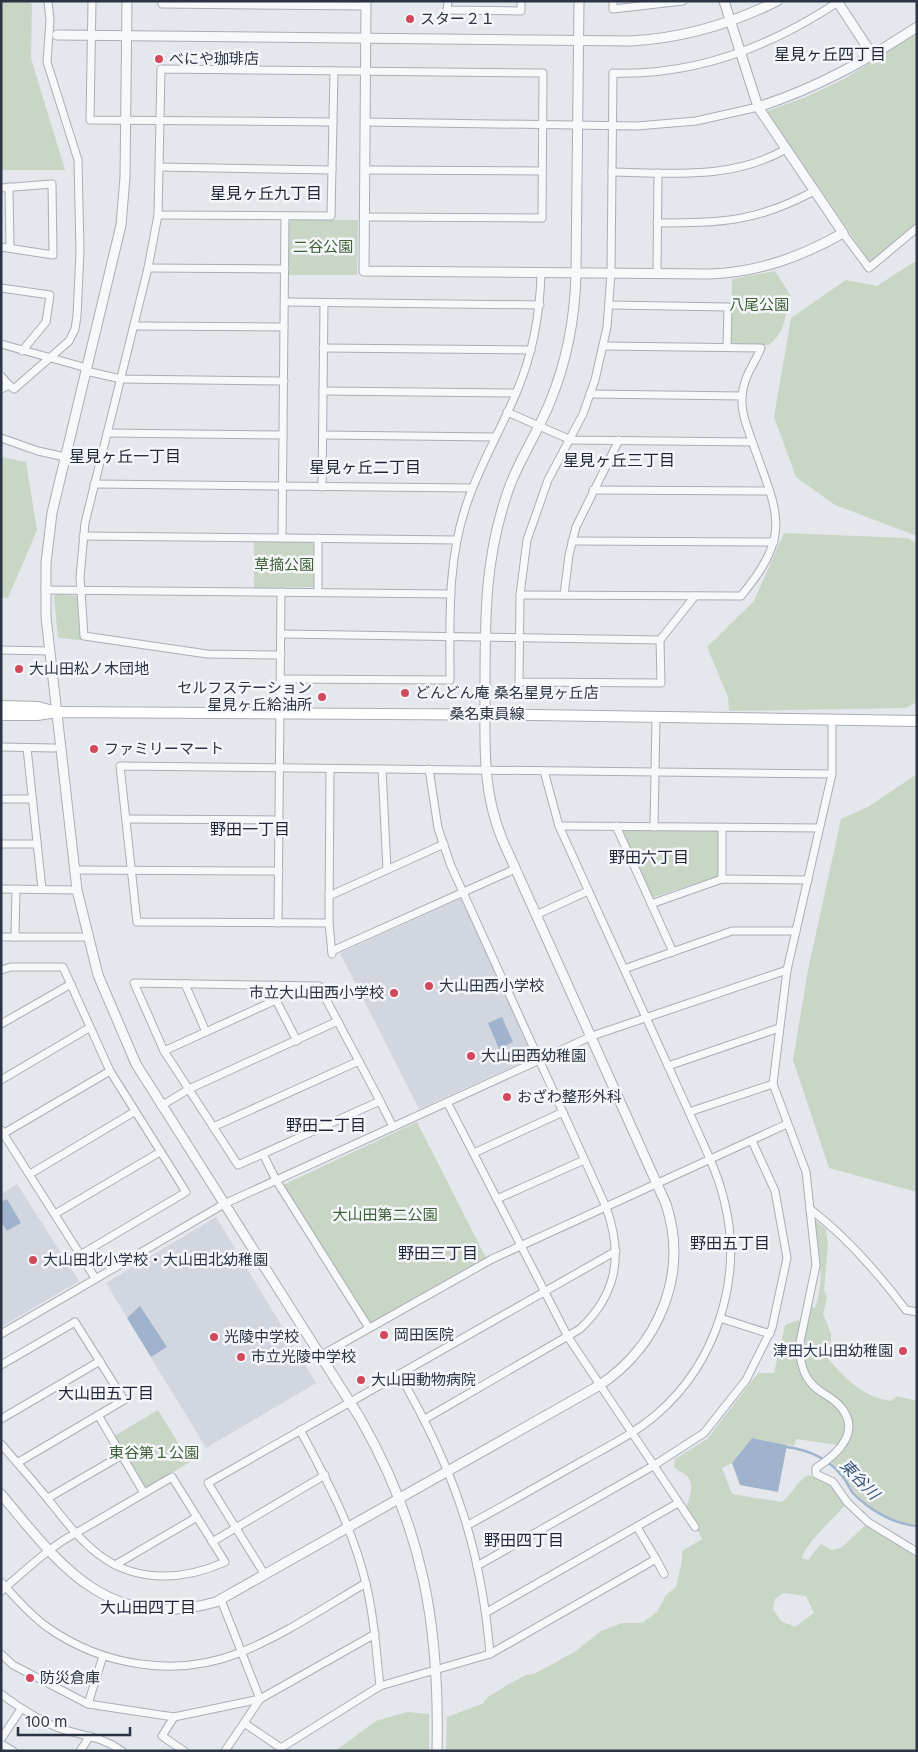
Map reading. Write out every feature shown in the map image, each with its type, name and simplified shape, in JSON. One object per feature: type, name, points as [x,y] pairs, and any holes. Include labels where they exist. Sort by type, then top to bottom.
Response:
[{"type":"main road","name":"桑名東員線","points":[[1,706],[38,706],[56,712]]},
{"type":"main road","name":"桑名東員線","points":[[1,715],[37,716],[56,712],[280,712],[917,721]]},
{"type":"street","points":[[1,376],[14,389],[48,357],[69,341],[75,329],[80,252],[78,160],[48,62],[50,20],[48,1]]},
{"type":"street","points":[[92,1],[90,120],[333,122]]},
{"type":"street","points":[[127,1],[124,200],[121,226],[65,456],[48,539],[45,590],[56,712],[77,890],[87,937],[113,1014],[136,1064],[349,1402],[380,1455],[399,1499],[427,1591],[437,1669],[437,1751]]},
{"type":"street","points":[[162,1],[162,4],[366,4],[364,271],[723,273],[760,268],[793,258],[843,233]]},
{"type":"street","points":[[448,1],[448,10],[521,11],[521,1]]},
{"type":"street","points":[[1,1494],[48,1551],[76,1579],[96,1592],[123,1603],[173,1610],[188,1609],[220,1600],[600,1385],[621,1369],[643,1346],[657,1323],[668,1295],[673,1265],[672,1231],[669,1212],[658,1183],[592,1036],[515,869],[491,809],[485,770],[485,638],[488,573],[497,524],[510,486],[555,389],[568,345],[576,296],[579,1]]},
{"type":"street","points":[[613,1],[613,9],[682,1]]},
{"type":"street","points":[[724,1],[758,107],[814,192],[870,268],[917,228]]},
{"type":"street","points":[[57,35],[578,40],[662,38],[730,22],[777,1]]},
{"type":"street","points":[[695,596],[660,640],[661,683],[519,682],[520,595],[526,549],[534,516],[548,480],[571,440],[590,394],[604,346],[611,273],[613,73],[642,73],[680,69],[741,53],[793,30],[838,2],[873,56]]},
{"type":"street","points":[[365,122],[612,125],[696,121],[758,107],[801,93],[836,77],[873,56],[917,27]]},
{"type":"street","points":[[281,655],[207,654],[84,636],[80,590],[83,536],[94,484],[148,268],[158,215],[161,69],[543,73],[542,218],[365,217]]},
{"type":"street","points":[[158,215],[331,216],[334,71]]},
{"type":"street","points":[[612,172],[712,173],[734,170],[759,163],[786,149]]},
{"type":"street","points":[[160,167],[332,170]]},
{"type":"street","points":[[365,170],[542,172]]},
{"type":"street","points":[[657,274],[658,173]]},
{"type":"street","points":[[1,247],[53,255],[52,184],[5,188],[10,248]]},
{"type":"street","points":[[657,223],[720,223],[745,219],[785,207],[814,192]]},
{"type":"street","points":[[282,538],[285,216]]},
{"type":"street","points":[[148,268],[285,270]]},
{"type":"street","points":[[281,679],[450,680],[451,594],[457,540],[472,488],[516,393],[531,350],[540,305],[541,273]]},
{"type":"street","points":[[1,288],[50,295],[46,322],[22,351]]},
{"type":"street","points":[[285,302],[540,305]]},
{"type":"street","points":[[322,487],[324,303]]},
{"type":"street","points":[[609,305],[728,307],[727,347]]},
{"type":"street","points":[[134,326],[284,327]]},
{"type":"street","points":[[1,344],[121,379],[284,380]]},
{"type":"street","points":[[520,595],[741,596],[762,571],[774,542],[776,519],[769,491],[742,413],[742,396],[746,377],[761,348],[604,346]]},
{"type":"street","points":[[323,348],[531,350]]},
{"type":"street","points":[[1,389],[9,385]]},
{"type":"street","points":[[323,391],[516,393]]},
{"type":"street","points":[[590,394],[742,396]]},
{"type":"street","points":[[507,412],[571,440],[752,442]]},
{"type":"street","points":[[107,433],[283,435]]},
{"type":"street","points":[[322,435],[494,437]]},
{"type":"street","points":[[1,438],[38,451],[65,456]]},
{"type":"street","points":[[564,595],[572,542],[593,490],[619,440]]},
{"type":"street","points":[[94,484],[472,488]]},
{"type":"street","points":[[593,490],[769,491]]},
{"type":"street","points":[[83,536],[457,540]]},
{"type":"street","points":[[318,538],[318,592]]},
{"type":"street","points":[[572,542],[774,542]]},
{"type":"street","points":[[45,590],[451,594]]},
{"type":"street","points":[[278,923],[282,592]]},
{"type":"street","points":[[282,634],[660,640]]},
{"type":"street","points":[[1,650],[50,650]]},
{"type":"street","points":[[654,827],[656,716]]},
{"type":"street","points":[[832,719],[832,774],[787,970],[773,1084],[806,1172],[816,1265],[799,1355],[805,1374],[810,1382],[838,1404],[847,1419],[847,1438],[844,1445],[832,1458],[816,1468],[816,1474],[833,1482],[847,1502],[868,1522],[917,1552]]},
{"type":"street","points":[[1,747],[54,748]]},
{"type":"street","points":[[27,748],[42,889]]},
{"type":"street","points":[[329,923],[137,922],[120,766],[832,774]]},
{"type":"street","points":[[330,768],[329,923],[332,953],[515,869]]},
{"type":"street","points":[[382,769],[386,870]]},
{"type":"street","points":[[425,1418],[568,1337],[586,1323],[602,1303],[614,1274],[616,1251],[615,1235],[606,1206],[463,893],[438,828],[428,769]]},
{"type":"street","points":[[468,1525],[631,1433],[657,1414],[684,1385],[708,1349],[720,1318],[728,1283],[731,1243],[726,1206],[710,1160],[559,826],[544,771]]},
{"type":"street","points":[[1,799],[32,799]]},
{"type":"street","points":[[126,819],[279,820]]},
{"type":"street","points":[[559,826],[820,828]]},
{"type":"street","points":[[616,826],[673,952]]},
{"type":"street","points":[[722,828],[722,878]]},
{"type":"street","points":[[1,844],[37,844]]},
{"type":"street","points":[[329,896],[444,844]]},
{"type":"street","points":[[74,870],[279,871]]},
{"type":"street","points":[[651,904],[722,878],[808,880]]},
{"type":"street","points":[[1,889],[77,890]]},
{"type":"street","points":[[16,889],[16,937]]},
{"type":"street","points":[[536,915],[588,891]]},
{"type":"street","points":[[624,970],[732,931],[796,931]]},
{"type":"street","points":[[1,937],[87,937]]},
{"type":"street","points":[[1,970],[11,967],[63,968],[110,1071],[186,1192],[80,1255]]},
{"type":"street","points":[[1,1334],[224,1204],[592,1036],[787,970]]},
{"type":"street","points":[[380,1101],[238,1165],[164,1051],[134,983],[319,986],[380,1101],[393,1127]]},
{"type":"street","points":[[1,1024],[70,984]]},
{"type":"street","points":[[184,984],[206,1032]]},
{"type":"street","points":[[276,985],[276,1000],[296,1041]]},
{"type":"street","points":[[164,1051],[276,1000]]},
{"type":"street","points":[[161,1106],[189,1089],[338,1021]]},
{"type":"street","points":[[1,1080],[89,1028]]},
{"type":"street","points":[[668,1066],[779,1028]]},
{"type":"street","points":[[213,1127],[359,1061]]},
{"type":"street","points":[[95,1278],[2,1133],[110,1071]]},
{"type":"street","points":[[689,1112],[773,1084]]},
{"type":"street","points":[[448,1102],[568,1337],[695,1527]]},
{"type":"street","points":[[30,1174],[134,1112]]},
{"type":"street","points":[[474,1153],[563,1112]]},
{"type":"street","points":[[320,1356],[521,1245],[787,1124]]},
{"type":"street","points":[[477,1566],[653,1466],[704,1433],[746,1380],[770,1334],[787,1258],[775,1191],[752,1141]]},
{"type":"street","points":[[55,1214],[160,1152]]},
{"type":"street","points":[[263,1154],[276,1180],[369,1328]]},
{"type":"street","points":[[497,1199],[584,1160]]},
{"type":"street","points":[[810,1209],[825,1220],[877,1271],[906,1310],[917,1312]]},
{"type":"street","points":[[265,1575],[208,1483],[616,1251]]},
{"type":"street","points":[[720,1318],[770,1334]]},
{"type":"street","points":[[1,1365],[75,1322],[124,1400],[17,1463]]},
{"type":"street","points":[[1,1419],[100,1361]]},
{"type":"street","points":[[400,1374],[425,1418],[449,1470],[468,1525],[487,1612],[490,1654]]},
{"type":"street","points":[[98,1415],[144,1493]]},
{"type":"street","points":[[300,1430],[325,1476],[348,1528],[366,1583],[375,1634],[380,1686]]},
{"type":"street","points":[[1,1444],[48,1498],[76,1534],[93,1550],[115,1565],[137,1573],[158,1577],[194,1574],[225,1562],[172,1477],[144,1493],[76,1534],[48,1551],[3,1587],[46,1626],[80,1646],[103,1656],[138,1664],[177,1666],[204,1663],[241,1652],[366,1583]]},
{"type":"street","points":[[48,1498],[122,1455]]},
{"type":"street","points":[[212,1542],[325,1476]]},
{"type":"street","points":[[487,1612],[678,1503]]},
{"type":"street","points":[[115,1565],[197,1517]]},
{"type":"street","points":[[637,1527],[664,1574]]},
{"type":"street","points":[[244,1723],[281,1748],[380,1686],[490,1654],[656,1559]]},
{"type":"street","points":[[220,1600],[260,1699]]},
{"type":"street","points":[[1,1654],[13,1665],[88,1704],[174,1717],[260,1699],[375,1634]]},
{"type":"street","points":[[88,1704],[103,1656]]},
{"type":"street","points":[[1,1694],[22,1709],[55,1726],[103,1739],[122,1751]]},
{"type":"street","points":[[225,1751],[260,1699]]},
{"type":"street","points":[[1,1739],[22,1709]]},
{"type":"street","points":[[174,1717],[162,1736],[184,1751]]},
{"type":"street","points":[[80,1751],[90,1736]]},
{"type":"street","points":[[1,1744],[13,1751]]},
{"type":"shaded area","name":"大山田西小学校","points":[[460,899],[463,900],[533,1055],[532,1058],[419,1109],[340,953]]},
{"type":"shaded area","name":"大山田北小学校・大山田北幼稚園","points":[[17,1184],[79,1281],[1,1327],[1,1194]]},
{"type":"shaded area","name":"光陵中学校","points":[[216,1217],[316,1383],[206,1448],[106,1283]]},
{"type":"green space","points":[[1,1],[27,1],[32,4],[31,58],[65,170],[1,170]]},
{"type":"green space","points":[[917,34],[917,223],[872,262],[869,261],[767,111],[806,97],[844,79]]},
{"type":"green space","name":"二谷公園","points":[[291,220],[358,220],[357,275],[289,275],[289,222]]},
{"type":"green space","points":[[917,260],[917,536],[835,505],[796,477],[774,417],[791,318],[846,280],[877,286]]},
{"type":"green space","name":"八尾公園","points":[[775,271],[791,296],[780,333],[769,345],[733,343],[731,341],[732,279]]},
{"type":"green space","points":[[2,457],[26,462],[37,530],[8,598],[1,597]]},
{"type":"green space","points":[[784,533],[907,538],[917,543],[917,702],[906,708],[729,711],[728,697],[707,647],[754,601]]},
{"type":"green space","name":"草摘公園","points":[[254,542],[311,542],[314,545],[315,587],[254,588]]},
{"type":"green space","points":[[57,594],[77,596],[81,640],[58,638],[54,597]]},
{"type":"green space","points":[[917,774],[917,1192],[829,1168],[793,1060],[808,970],[841,819],[868,807]]},
{"type":"green space","points":[[624,830],[716,831],[719,834],[718,874],[716,877],[651,898],[623,833]]},
{"type":"green space","name":"大山田第二公園","points":[[417,1122],[486,1258],[372,1323],[283,1185]]},
{"type":"green space","points":[[815,1220],[826,1229],[828,1246],[824,1290],[827,1298],[823,1314],[831,1333],[831,1341],[826,1351],[827,1357],[847,1379],[863,1391],[891,1401],[897,1396],[917,1401],[917,1525],[890,1518],[873,1509],[859,1497],[831,1462],[843,1450],[850,1434],[851,1426],[847,1410],[813,1379],[806,1368],[804,1360],[805,1330],[811,1307],[815,1308],[821,1275]]},
{"type":"green space","points":[[798,1320],[800,1322],[796,1348],[799,1368],[811,1387],[840,1412],[846,1426],[844,1434],[839,1445],[796,1439],[794,1446],[752,1438],[732,1463],[722,1468],[732,1494],[781,1502],[808,1475],[831,1483],[846,1504],[808,1546],[802,1558],[808,1560],[821,1544],[832,1550],[842,1547],[867,1524],[917,1555],[917,1751],[446,1751],[447,1717],[482,1704],[488,1697],[509,1684],[526,1675],[534,1674],[576,1651],[601,1631],[622,1623],[642,1623],[657,1612],[666,1595],[676,1587],[682,1561],[682,1551],[702,1539],[686,1508],[691,1492],[690,1480],[674,1467],[675,1459],[707,1439],[758,1373],[774,1373],[785,1325]],"holes":[[[783,1593],[806,1596],[814,1613],[795,1627],[781,1621],[773,1609],[775,1599]]]},
{"type":"green space","name":"東谷第１公園","points":[[158,1410],[190,1462],[147,1487],[144,1486],[114,1436]]},
{"type":"green space","points":[[407,1712],[429,1714],[429,1751],[335,1751],[376,1721]]},
{"type":"water","points":[[502,1017],[513,1042],[499,1049],[488,1023]]},
{"type":"water","points":[[7,1199],[21,1223],[7,1231],[1,1222],[1,1202]]},
{"type":"water","points":[[140,1306],[167,1347],[151,1357],[127,1318]]},
{"type":"water","points":[[752,1438],[787,1445],[778,1492],[740,1485],[732,1463]]},
{"type":"waterway","name":"東谷川","points":[[787,1447],[803,1450],[825,1460],[843,1477],[859,1499],[882,1515],[908,1525],[917,1526]]},
{"type":"place","name":"スター２１","points":[[410,19]]},
{"type":"place","name":"べにや珈琲店","points":[[159,59]]},
{"type":"place","name":"大山田松ノ木団地","points":[[19,669]]},
{"type":"place","name":"どんどん庵 桑名星見ヶ丘店","points":[[405,693]]},
{"type":"place","name":"セルフステーション 星見ヶ丘給油所","points":[[322,697]]},
{"type":"place","name":"ファミリーマート","points":[[94,749]]},
{"type":"place","name":"大山田西小学校","points":[[429,986]]},
{"type":"place","name":"市立大山田西小学校","points":[[394,993]]},
{"type":"place","name":"大山田西幼稚園","points":[[471,1056]]},
{"type":"place","name":"おざわ整形外科","points":[[507,1097]]},
{"type":"place","name":"大山田北小学校・大山田北幼稚園","points":[[33,1260]]},
{"type":"place","name":"岡田医院","points":[[384,1335]]},
{"type":"place","name":"光陵中学校","points":[[214,1337]]},
{"type":"place","name":"津田大山田幼稚園","points":[[903,1351]]},
{"type":"place","name":"市立光陵中学校","points":[[241,1357]]},
{"type":"place","name":"大山田動物病院","points":[[361,1380]]},
{"type":"place","name":"防災倉庫","points":[[30,1678]]},
{"type":"district","name":"星見ヶ丘四丁目","points":[[830,54]]},
{"type":"district","name":"星見ヶ丘九丁目","points":[[266,193]]},
{"type":"district","name":"星見ヶ丘一丁目","points":[[125,456]]},
{"type":"district","name":"星見ヶ丘三丁目","points":[[619,460]]},
{"type":"district","name":"星見ヶ丘二丁目","points":[[365,467]]},
{"type":"district","name":"野田一丁目","points":[[250,829]]},
{"type":"district","name":"野田六丁目","points":[[649,857]]},
{"type":"district","name":"野田二丁目","points":[[326,1125]]},
{"type":"district","name":"野田五丁目","points":[[730,1243]]},
{"type":"district","name":"野田三丁目","points":[[438,1253]]},
{"type":"district","name":"大山田五丁目","points":[[106,1393]]},
{"type":"district","name":"野田四丁目","points":[[524,1540]]},
{"type":"district","name":"大山田四丁目","points":[[148,1607]]}]
